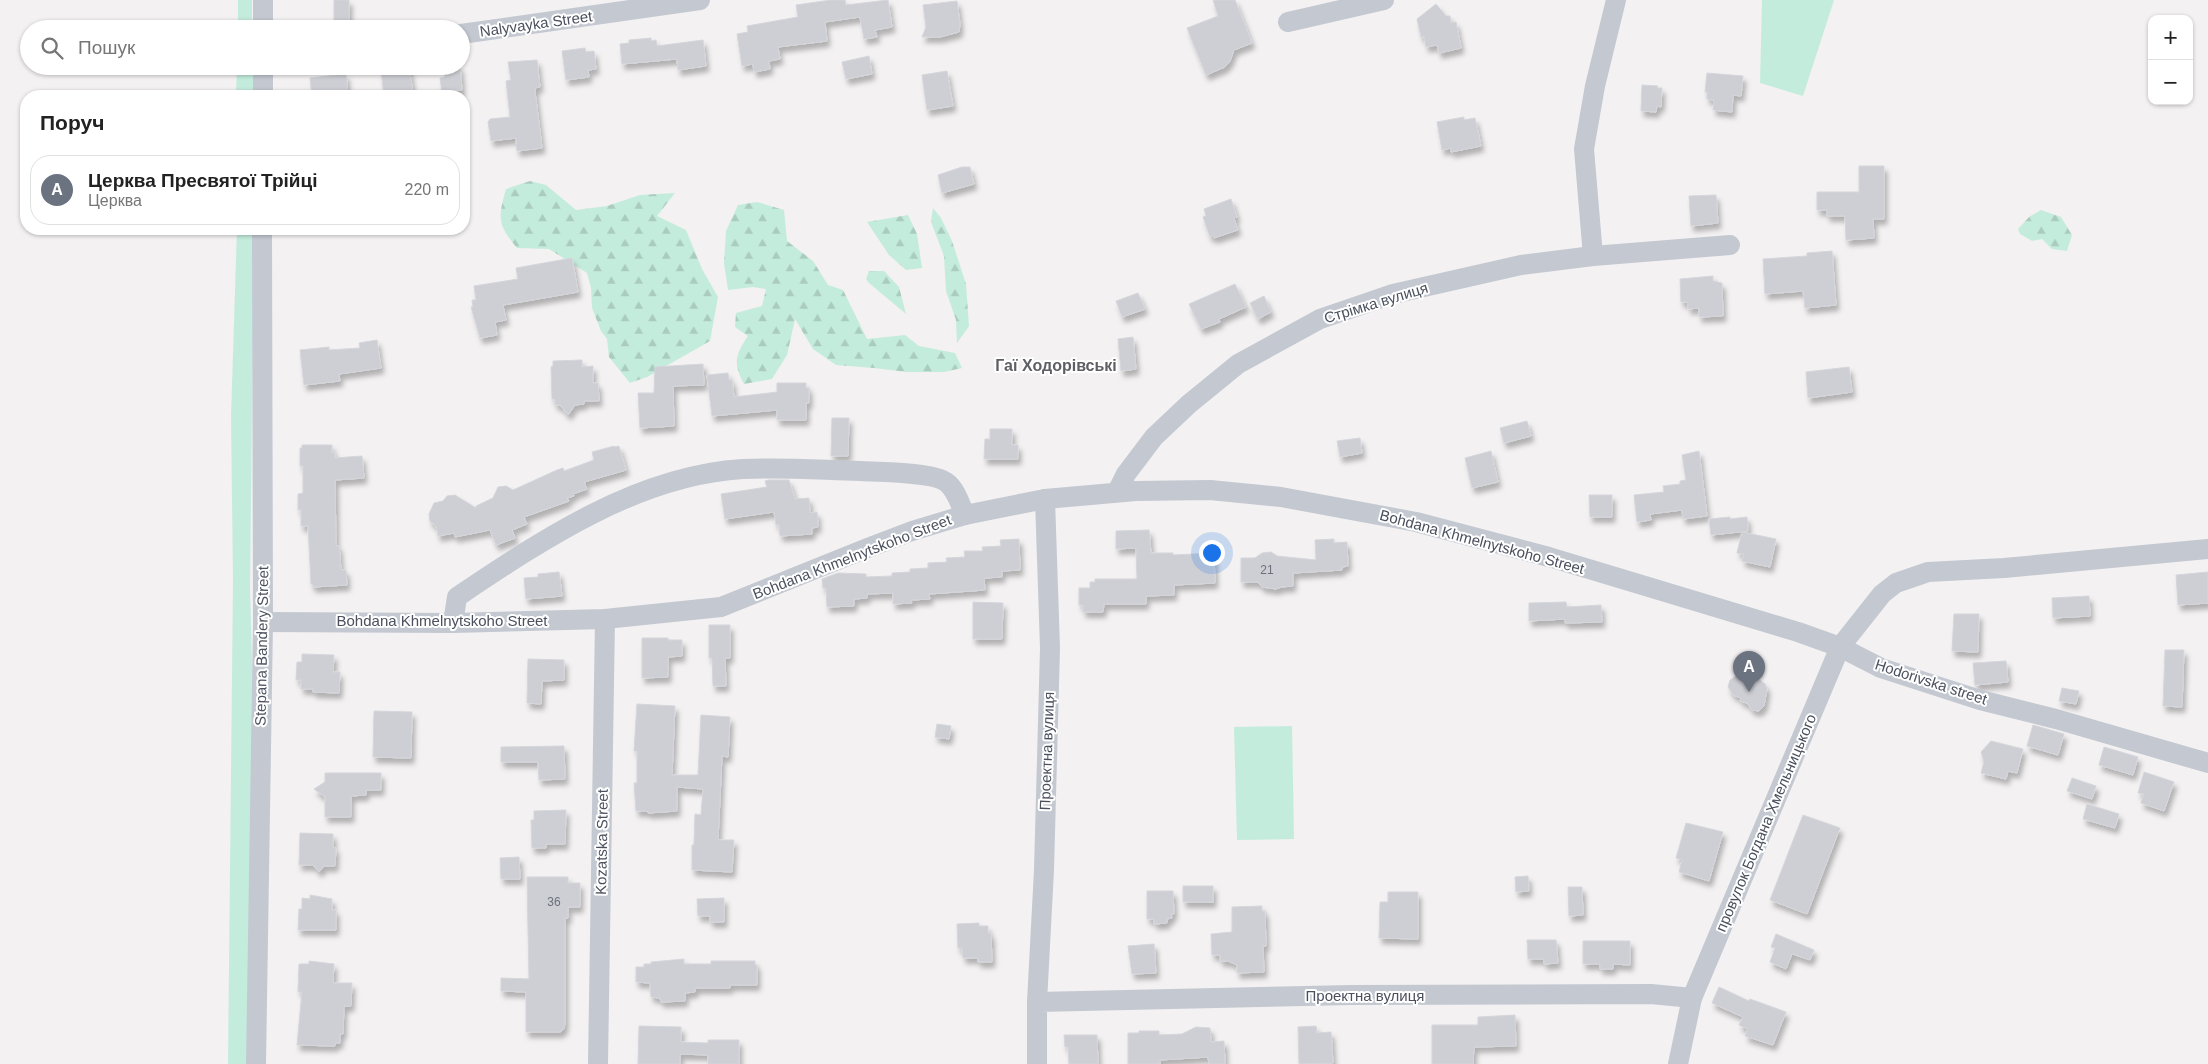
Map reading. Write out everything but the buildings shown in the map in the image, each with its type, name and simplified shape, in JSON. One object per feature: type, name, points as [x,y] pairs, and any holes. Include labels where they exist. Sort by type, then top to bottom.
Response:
[{"type":"street","points":[[263,0],[263,20]]},
{"type":"street","name":"Nalyvayka Street","points":[[470,32],[587,8],[700,0]]},
{"type":"street","points":[[1288,22],[1384,0]]},
{"type":"street","points":[[1593,256],[1584,149],[1595,86],[1616,0]]},
{"type":"street","points":[[262,90],[263,75]]},
{"type":"street","name":"Stepana Bandery Street","points":[[256,1064],[263,622],[262,235]]},
{"type":"street","name":"Стрімка вулиця","points":[[1117,492],[1126,474],[1154,437],[1189,404],[1238,364],[1320,319],[1393,294],[1521,265],[1593,256],[1730,245]]},
{"type":"street","points":[[453,623],[457,597],[519,555],[630,495],[659,484],[696,475],[742,469],[798,469],[884,472],[924,476],[946,482],[956,495],[965,515]]},
{"type":"street","name":"Bohdana Khmelnytskoho Street","points":[[263,622],[453,623],[605,619],[721,607],[889,540],[965,515],[1045,499],[1117,492],[1210,490],[1281,497],[1416,522],[1549,557],[1798,632],[1840,647]]},
{"type":"street","name":"Проектна вулиця","points":[[1037,1064],[1037,1002],[1044,870],[1050,648],[1045,499]]},
{"type":"street","points":[[1840,647],[1882,594],[1896,583],[1928,572],[2004,568],[2208,549]]},
{"type":"street","name":"Kozatska Street","points":[[598,1064],[605,619]]},
{"type":"street","name":"Hodorivska street","points":[[1840,647],[1881,668],[1980,700],[2056,719],[2208,763]]},
{"type":"street","name":"провулок Богдана Хмельницького","points":[[1681,1063],[1692,998],[1840,647]]},
{"type":"street","name":"Проектна вулиця","points":[[1037,1002],[1351,995],[1651,994],[1692,998]]},
{"type":"green space","points":[[238,0],[252,0],[252,20],[238,20]]},
{"type":"green space","points":[[1762,0],[1834,0],[1803,96],[1760,83]]},
{"type":"green space","points":[[237,75],[253,75],[254,90],[236,90]]},
{"type":"green space","points":[[530,181],[546,185],[576,210],[607,206],[640,195],[675,193],[657,216],[686,230],[702,269],[718,297],[710,341],[647,377],[630,383],[609,357],[607,339],[601,331],[592,308],[591,288],[587,273],[549,249],[517,248],[506,233],[501,220],[501,214],[506,189]]},
{"type":"green space","points":[[757,202],[784,210],[787,241],[813,261],[828,285],[843,290],[867,339],[905,335],[919,346],[955,353],[962,368],[944,372],[907,372],[836,365],[813,349],[795,319],[787,355],[772,379],[744,384],[738,370],[737,359],[740,349],[748,336],[735,327],[736,313],[762,306],[766,289],[753,287],[728,290],[724,263],[726,231],[738,205]]},
{"type":"green space","points":[[933,208],[941,218],[952,241],[966,284],[969,326],[957,343],[956,320],[946,291],[944,256],[931,222]]},
{"type":"green space","points":[[2041,210],[2061,217],[2072,235],[2067,251],[2052,249],[2042,239],[2032,241],[2020,234],[2018,229],[2029,217]]},
{"type":"green space","points":[[908,215],[917,234],[922,268],[906,270],[889,255],[867,222]]},
{"type":"green space","points":[[237,235],[254,235],[250,589],[254,735],[249,1064],[228,1064],[233,580],[231,416]]},
{"type":"green space","points":[[869,271],[884,271],[899,287],[906,314],[869,283],[866,279]]},
{"type":"green space","points":[[1292,726],[1294,839],[1237,840],[1234,727]]},
{"type":"place","name":"Церква Пресвятої Трійці","points":[[1749,692]]},
{"type":"district","name":"Гаї Ходорівські","points":[[1056,365]]}]
